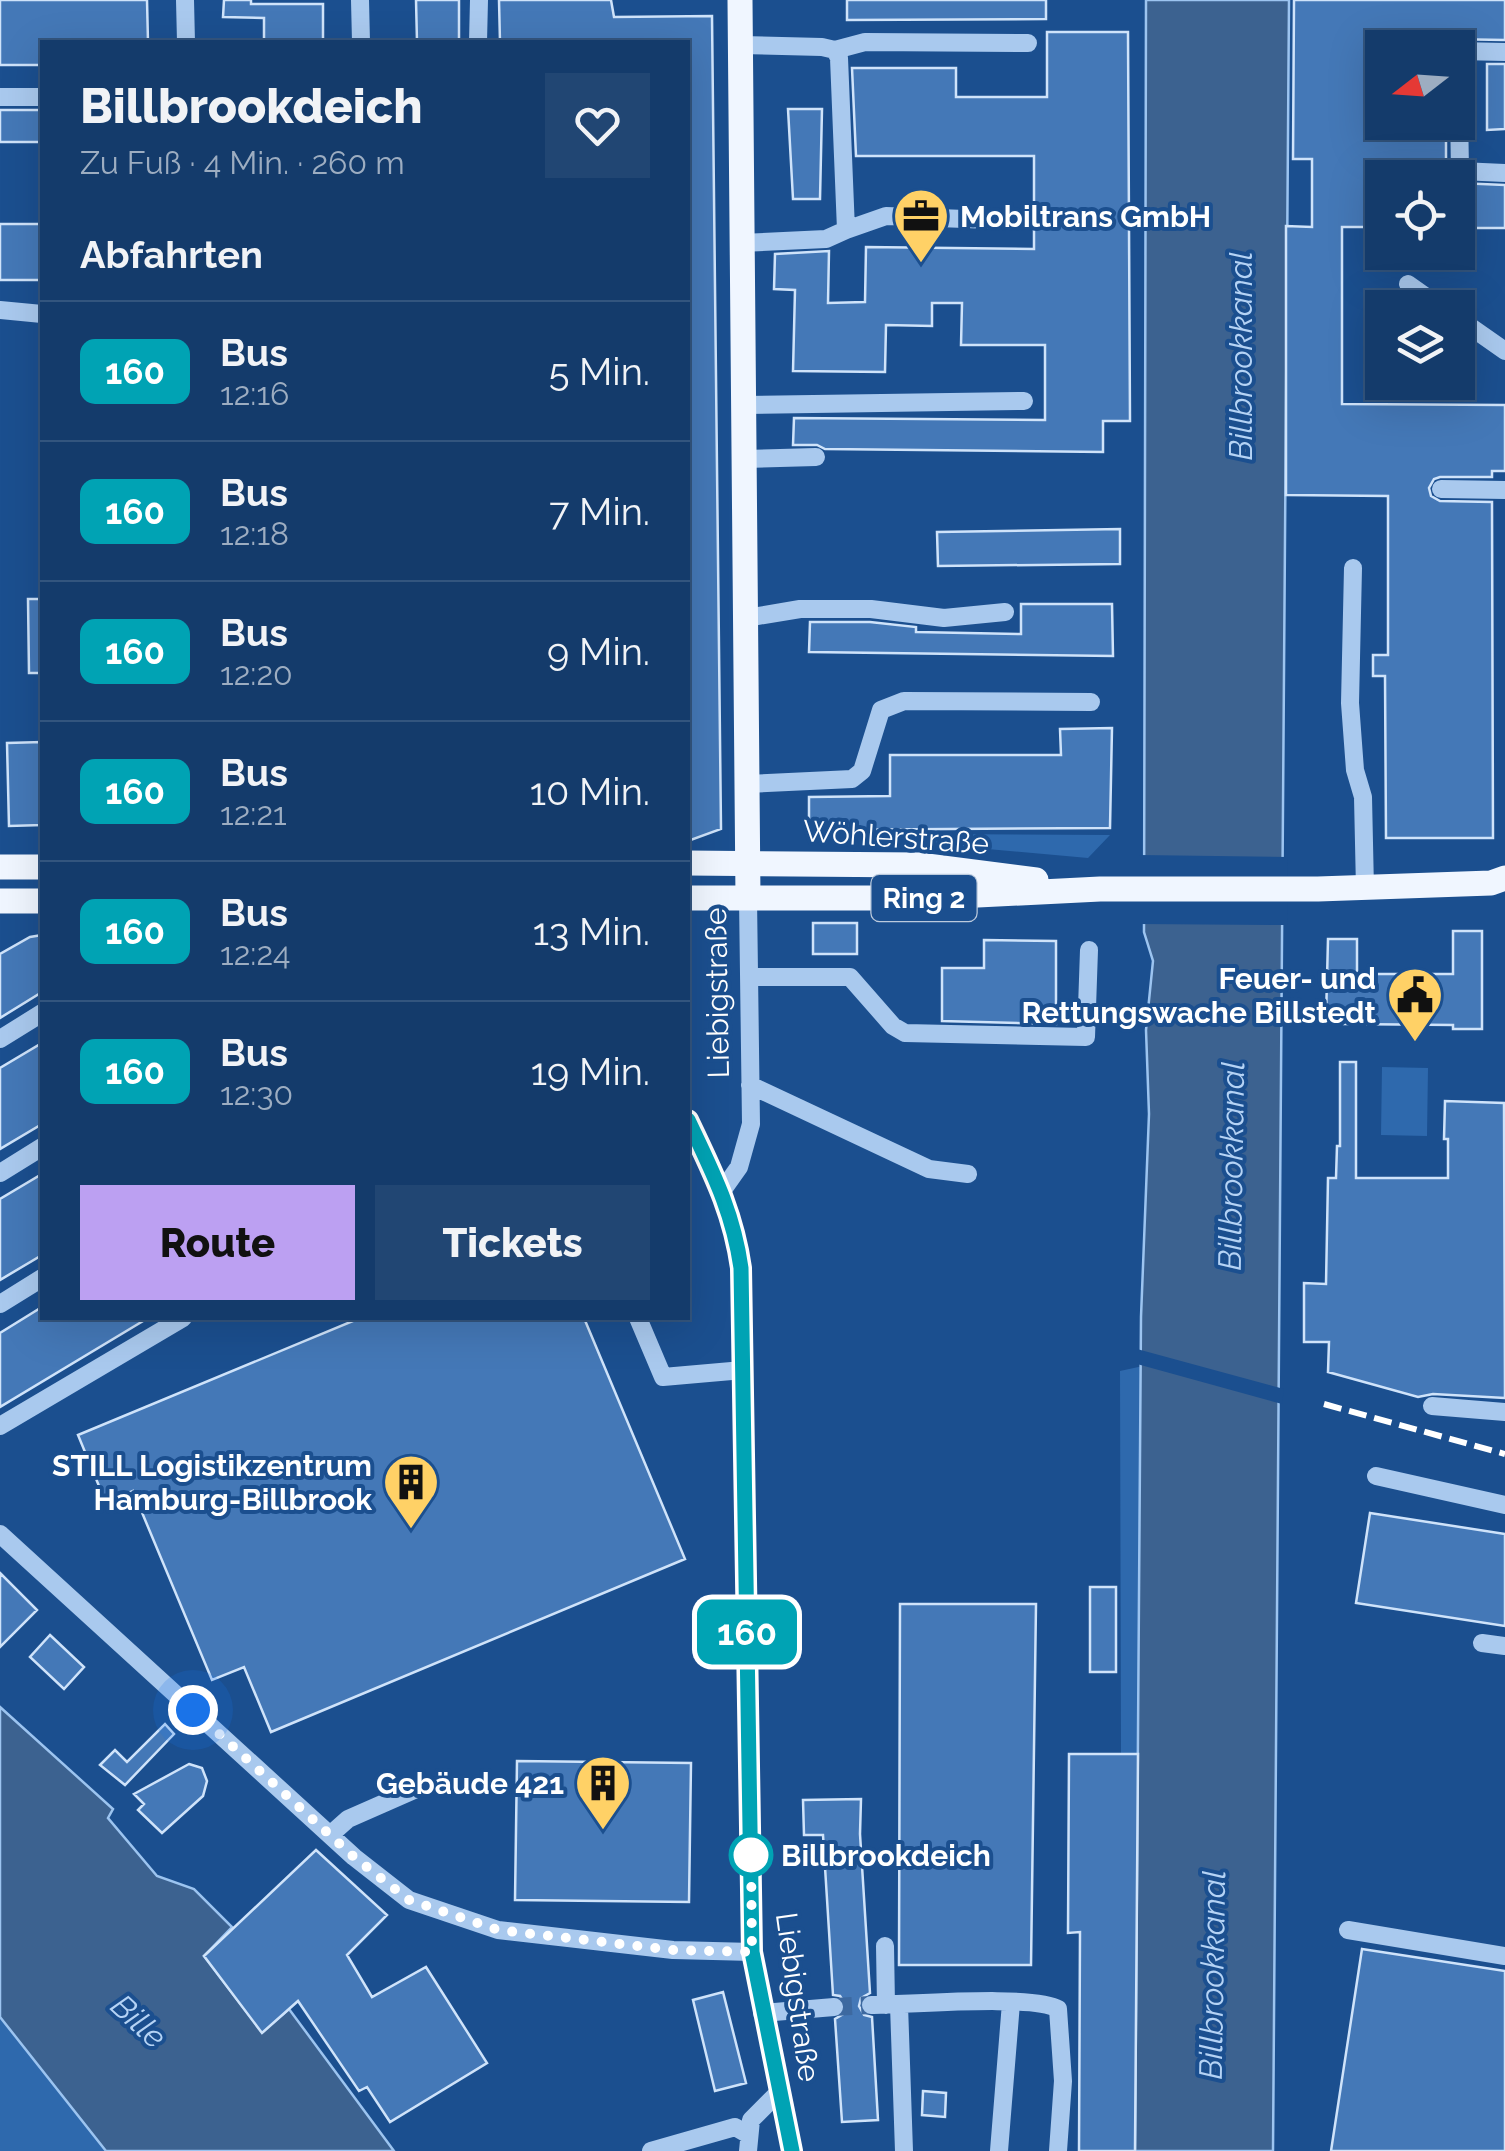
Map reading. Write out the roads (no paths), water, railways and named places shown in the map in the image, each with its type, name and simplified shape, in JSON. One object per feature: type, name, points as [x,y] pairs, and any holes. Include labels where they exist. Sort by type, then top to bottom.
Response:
[{"type":"main road","name":"Liebigstraße","points":[[740,0],[748,898]]},
{"type":"main road","name":"Wöhlerstraße","points":[[690,863],[920,865],[1100,889]]},
{"type":"main road","points":[[0,868],[40,867]]},
{"type":"main road","name":"Wöhlerstraße","points":[[690,898],[918,898],[1100,889],[1318,890],[1500,884]]},
{"type":"main road","points":[[0,901],[40,901]]},
{"type":"street","points":[[185,0],[186,40]]},
{"type":"street","points":[[360,0],[361,40]]},
{"type":"street","points":[[478,0],[478,40]]},
{"type":"street","points":[[740,44],[836,50],[865,42],[1028,43]]},
{"type":"street","points":[[836,50],[846,230]]},
{"type":"street","points":[[1505,52],[1458,51],[1460,172],[1505,173]]},
{"type":"street","points":[[0,98],[40,97]]},
{"type":"street","points":[[741,243],[826,239],[886,216],[991,220]]},
{"type":"street","points":[[1408,284],[1416,290]]},
{"type":"street","points":[[0,310],[40,314]]},
{"type":"street","points":[[1475,330],[1505,351]]},
{"type":"street","points":[[743,405],[1024,401]]},
{"type":"street","points":[[744,459],[816,457]]},
{"type":"street","points":[[1441,489],[1505,490]]},
{"type":"street","points":[[1354,568],[1350,702],[1356,770],[1363,797],[1365,889]]},
{"type":"street","points":[[746,618],[800,609],[870,609],[944,618],[1005,612]]},
{"type":"street","points":[[747,784],[852,779],[862,771],[881,710],[904,701],[1092,702]]},
{"type":"street","name":"Liebigstraße","points":[[748,898],[751,1124],[739,1167],[722,1191],[735,1228],[741,1268],[752,1952],[792,2151]]},
{"type":"street","points":[[749,977],[850,977],[893,1026],[905,1033],[1086,1036],[1089,950]]},
{"type":"street","points":[[0,1039],[40,1014]]},
{"type":"street","points":[[750,1086],[929,1169],[968,1174]]},
{"type":"street","points":[[0,1173],[40,1148]]},
{"type":"street","points":[[694,1152],[722,1191]]},
{"type":"street","points":[[0,1304],[40,1279]]},
{"type":"street","points":[[0,1426],[180,1320]]},
{"type":"street","points":[[639,1320],[663,1377],[743,1370]]},
{"type":"street","points":[[1432,1406],[1505,1412]]},
{"type":"street","points":[[1376,1476],[1505,1504]]},
{"type":"street","points":[[0,1534],[330,1835],[409,1900],[498,1930],[673,1950],[752,1952]]},
{"type":"street","points":[[1482,1642],[1505,1646]]},
{"type":"street","points":[[330,1835],[348,1819],[414,1790]]},
{"type":"street","points":[[1348,1930],[1505,1956]]},
{"type":"street","points":[[885,1946],[885,2005],[904,2151]]},
{"type":"street","points":[[1000,2151],[1011,2003]]},
{"type":"street","points":[[885,2005],[1048,2003],[1058,2009],[1063,2081],[1058,2151]]},
{"type":"street","points":[[762,2012],[834,2007]]},
{"type":"street","points":[[748,2143],[751,2120],[778,2092]]},
{"type":"street","points":[[650,2151],[735,2128],[748,2143]]},
{"type":"water","name":"Billbrookkanal","points":[[1146,0],[1289,0],[1273,2151],[1135,2151],[1141,1317],[1149,1114],[1146,1030],[1153,961],[1144,932]]},
{"type":"water","name":"Bille","points":[[0,1707],[113,1809],[108,1818],[157,1876],[194,1889],[232,1927],[204,1956],[262,2032],[289,2009],[394,2151],[106,2151],[0,2017]]},
{"type":"tunnel","points":[[834,2007],[871,2005]]},
{"type":"railway","points":[[1324,1404],[1505,1454]]},
{"type":"place","name":"Mobiltrans GmbH","points":[[921,265]]},
{"type":"place","name":"Feuer- und Rettungswache Billstedt","points":[[1415,1044]]},
{"type":"place","name":"STILL Logistikzentrum Hamburg-Billbrook","points":[[411,1531]]},
{"type":"place","name":"Gebäude 421","points":[[603,1832]]},
{"type":"place","name":"Billbrookdeich","points":[[751,1855]]}]
